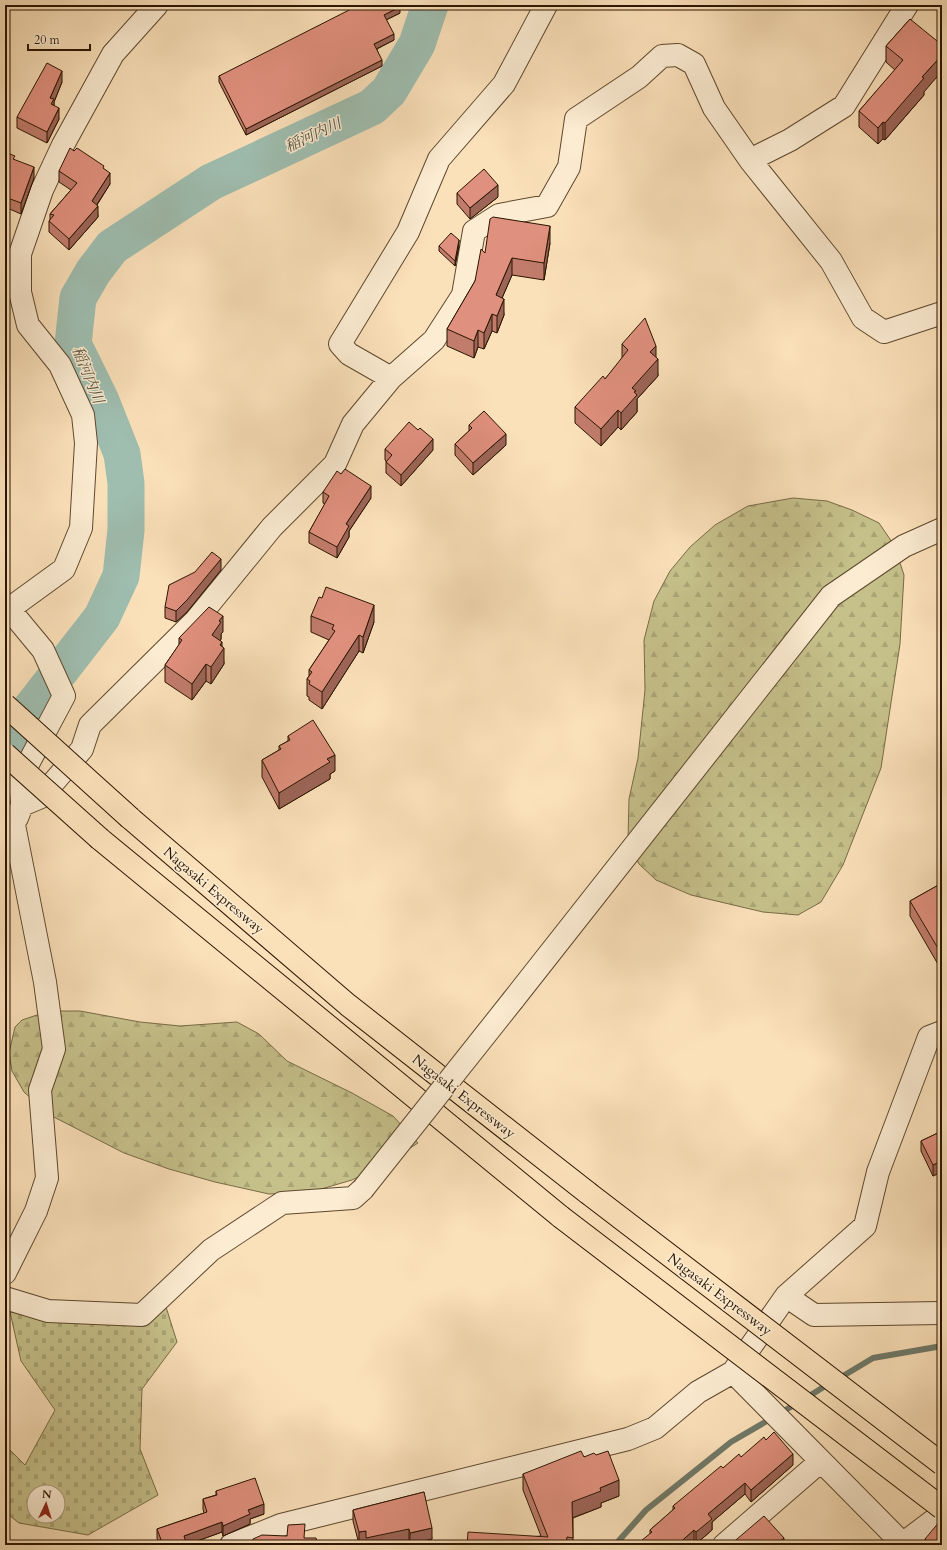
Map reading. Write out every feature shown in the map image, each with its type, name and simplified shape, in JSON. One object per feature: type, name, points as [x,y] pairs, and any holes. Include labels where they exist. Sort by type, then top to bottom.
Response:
[{"type":"highway","name":"Nagasaki Expressway","points":[[5,705],[130,818],[348,1005],[588,1193],[942,1464]]},
{"type":"highway","points":[[5,754],[100,840],[561,1217],[942,1508]]},
{"type":"street","points":[[5,1273],[36,1211],[47,1178],[40,1090],[54,1048],[45,982],[10,830],[22,805],[20,779],[64,696],[44,650],[7,609],[64,569],[81,528],[86,443],[83,415],[60,365],[28,325],[20,292],[20,254],[42,190],[62,145],[113,54],[157,5]]},
{"type":"street","points":[[391,378],[349,354],[340,344],[408,232],[439,159],[504,84],[546,5]]},
{"type":"street","points":[[750,160],[790,140],[844,106],[907,5]]},
{"type":"street","points":[[22,805],[41,797],[82,749],[90,725],[196,620],[272,527],[335,464],[353,424],[391,378],[434,340],[463,295],[474,231],[499,215],[547,206],[570,167],[576,119],[639,77],[662,56],[678,55],[694,64],[714,108],[750,160],[831,260],[863,318],[884,332],[942,312]]},
{"type":"street","points":[[5,1298],[48,1311],[142,1315],[212,1250],[282,1203],[353,1198],[363,1189],[831,596],[904,546],[942,529]]},
{"type":"street","points":[[231,1545],[281,1525],[628,1440],[655,1428],[698,1392],[733,1372],[786,1296],[866,1226],[878,1172],[929,1037],[942,1032]]},
{"type":"street","points":[[786,1296],[814,1315],[942,1313]]},
{"type":"street","points":[[733,1372],[903,1545],[942,1514]]},
{"type":"street","points":[[724,1545],[821,1461]]},
{"type":"green space","points":[[793,498],[827,501],[852,510],[879,523],[894,545],[904,575],[900,644],[881,768],[843,865],[821,902],[798,915],[763,912],[691,895],[656,880],[639,864],[628,839],[629,799],[638,758],[645,690],[644,640],[654,601],[670,571],[690,547],[715,525],[748,506]]},
{"type":"green space","points":[[49,1011],[80,1011],[140,1022],[180,1026],[237,1022],[259,1034],[287,1061],[352,1093],[393,1116],[418,1143],[388,1162],[352,1180],[311,1192],[269,1194],[215,1182],[169,1169],[124,1153],[48,1114],[24,1092],[12,1071],[9,1053],[15,1027],[22,1020]]},
{"type":"green space","points":[[166,1307],[177,1342],[142,1389],[140,1449],[158,1495],[88,1535],[19,1523],[5,1512],[5,1445],[25,1465],[55,1410],[21,1361],[10,1312],[48,1318]]},
{"type":"building","points":[[359,5],[399,5],[400,7],[384,15],[394,34],[374,44],[382,60],[246,129],[219,76]]},
{"type":"building","points":[[910,19],[942,45],[942,55],[885,123],[883,122],[878,128],[859,111],[903,60],[886,46]]},
{"type":"building","points":[[47,63],[62,71],[50,98],[54,99],[51,104],[59,108],[47,132],[17,117]]},
{"type":"building","points":[[70,148],[74,151],[77,148],[104,166],[103,168],[110,173],[92,201],[98,206],[69,239],[49,221],[54,215],[50,214],[77,183],[59,171]]},
{"type":"building","points":[[5,152],[15,156],[13,159],[34,167],[21,203],[5,197]]},
{"type":"building","points":[[484,169],[498,185],[470,208],[457,193]]},
{"type":"building","points":[[493,217],[550,226],[544,263],[512,258],[496,295],[504,299],[497,316],[492,314],[484,333],[478,330],[474,341],[447,329],[475,281],[481,249],[485,253],[490,219]]},
{"type":"building","points":[[451,233],[459,240],[455,261],[439,246]]},
{"type":"building","points":[[645,318],[656,346],[650,352],[658,359],[632,388],[636,391],[634,392],[637,395],[621,413],[618,410],[601,429],[575,407],[603,376],[605,379],[628,350],[622,344]]},
{"type":"building","points":[[484,411],[506,434],[473,463],[455,444],[472,428],[469,425]]},
{"type":"building","points":[[409,422],[418,430],[420,428],[433,439],[401,475],[386,462],[392,455],[385,449]]},
{"type":"building","points":[[345,469],[371,486],[346,524],[349,526],[337,547],[309,532],[329,496],[323,492],[337,471],[341,474]]},
{"type":"building","points":[[212,552],[221,559],[187,600],[176,611],[165,607],[169,585],[195,572]]},
{"type":"building","points":[[326,587],[374,605],[363,637],[359,635],[322,692],[309,684],[310,681],[307,679],[312,672],[309,670],[335,631],[332,629],[334,625],[311,616],[319,597],[322,598]]},
{"type":"building","points":[[209,607],[223,616],[219,621],[221,622],[212,635],[222,642],[220,645],[224,648],[211,667],[206,664],[192,684],[165,665],[182,640],[179,638]]},
{"type":"building","points":[[313,720],[335,755],[327,759],[330,762],[279,793],[262,760],[281,749],[279,746],[290,740],[288,736]]},
{"type":"building","points":[[942,883],[942,948],[939,950],[910,901]]},
{"type":"building","points":[[942,1131],[942,1165],[940,1166],[939,1162],[933,1165],[921,1141]]},
{"type":"building","points":[[774,1432],[793,1454],[751,1490],[745,1483],[708,1514],[712,1519],[696,1532],[694,1530],[677,1545],[636,1545],[652,1532],[650,1530],[675,1508],[673,1506],[721,1466],[723,1468],[739,1454],[741,1457],[764,1437],[766,1440]]},
{"type":"building","points":[[581,1451],[584,1457],[594,1453],[596,1455],[608,1451],[619,1480],[600,1488],[601,1491],[572,1502],[573,1538],[567,1537],[566,1545],[467,1545],[468,1532],[548,1537],[523,1474]]},
{"type":"building","points":[[255,1478],[264,1504],[248,1510],[250,1514],[223,1526],[222,1522],[184,1536],[186,1542],[176,1545],[163,1545],[157,1529],[207,1512],[203,1499],[217,1495],[216,1491]]},
{"type":"building","points":[[424,1492],[432,1528],[410,1533],[409,1529],[366,1538],[366,1531],[359,1532],[353,1510]]},
{"type":"building","points":[[764,1516],[784,1538],[775,1545],[730,1545]]},
{"type":"building","points":[[940,1521],[942,1523],[942,1545],[931,1545],[925,1539]]},
{"type":"building","points":[[305,1524],[304,1538],[316,1538],[317,1542],[305,1545],[252,1545],[253,1539],[262,1535],[287,1536],[288,1525]]},
{"type":"waterway","name":"稲河内川","points":[[5,742],[102,617],[121,576],[126,530],[126,483],[122,454],[101,401],[73,344],[78,298],[93,272],[112,247],[211,182],[372,107],[389,91],[417,44],[430,5]]},
{"type":"waterway","points":[[838,1379],[873,1358],[942,1346]]},
{"type":"waterway","points":[[806,1398],[830,1383]]},
{"type":"waterway","points":[[780,1413],[798,1403]]},
{"type":"waterway","points":[[615,1545],[646,1510],[731,1442],[772,1418]]}]
